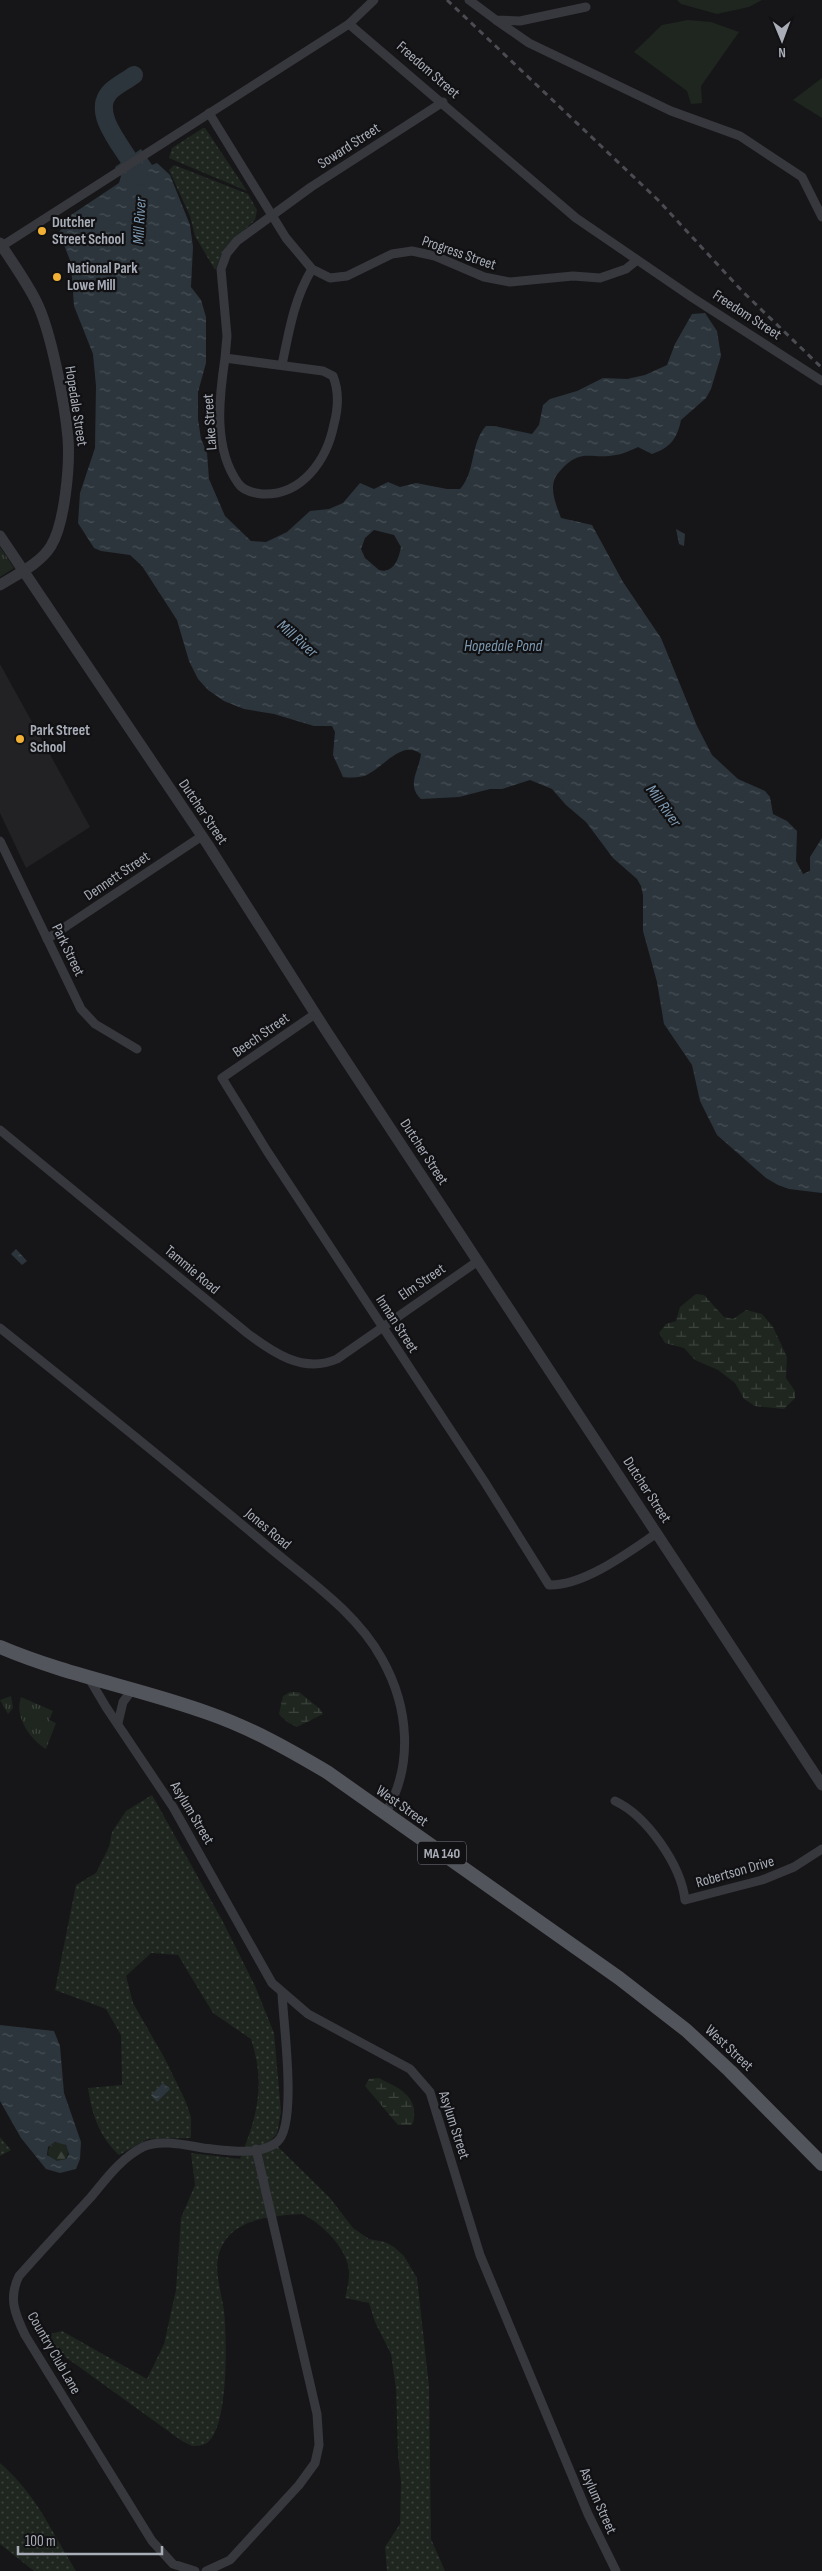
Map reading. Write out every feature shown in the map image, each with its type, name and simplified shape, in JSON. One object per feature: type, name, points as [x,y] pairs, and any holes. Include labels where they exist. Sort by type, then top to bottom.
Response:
[{"type":"main road","name":"West Street","points":[[0,1648],[40,1664],[206,1712],[249,1728],[327,1772],[622,1980],[686,2030],[736,2077],[822,2164]]},
{"type":"street","points":[[1,246],[349,24],[374,0]]},
{"type":"street","points":[[469,0],[529,43],[671,111],[740,136],[802,177],[822,217]]},
{"type":"street","points":[[496,20],[520,21],[586,6]]},
{"type":"street","name":"Freedom Street","points":[[349,24],[576,218],[636,260],[822,381]]},
{"type":"street","name":"Soward Street","points":[[272,214],[442,102]]},
{"type":"street","name":"Progress Street","points":[[209,113],[286,238],[312,269],[330,278],[354,273],[392,254],[412,251],[435,256],[484,277],[510,282],[573,276],[600,278],[626,269],[636,260]]},
{"type":"street","name":"Lake Street","points":[[226,358],[323,371],[333,376],[337,389],[336,418],[325,454],[310,475],[290,489],[279,493],[256,493],[246,490],[238,484],[225,452],[219,403],[228,336],[221,269],[227,253],[237,241],[272,214]]},
{"type":"street","name":"Hopedale Street","points":[[0,585],[44,556],[54,540],[65,483],[68,438],[54,360],[43,320],[36,302],[1,246]]},
{"type":"street","points":[[282,365],[293,309],[300,289],[312,269]]},
{"type":"street","name":"Dutcher Street","points":[[0,536],[202,836],[315,1014],[822,1785]]},
{"type":"street","name":"Dennett Street","points":[[47,938],[202,836]]},
{"type":"street","name":"Park Street","points":[[0,841],[85,1015],[101,1028],[137,1049]]},
{"type":"street","name":"Beech Street","points":[[222,1078],[315,1014]]},
{"type":"street","name":"Inman Street","points":[[222,1078],[267,1151],[484,1481],[549,1585],[563,1586],[595,1571],[657,1533]]},
{"type":"street","name":"Tammie Road","points":[[0,1130],[246,1333],[279,1355],[302,1363],[329,1362],[343,1355],[382,1326]]},
{"type":"street","name":"Elm Street","points":[[382,1326],[478,1261]]},
{"type":"street","name":"Jones Road","points":[[0,1328],[183,1475],[354,1620],[382,1659],[404,1717],[405,1745],[402,1774],[396,1797],[386,1814]]},
{"type":"street","name":"Asylum Street","points":[[90,1680],[173,1807],[272,1983],[308,2014],[410,2069],[430,2092],[480,2255],[588,2514],[616,2571]]},
{"type":"street","points":[[118,1723],[123,1702],[132,1690]]},
{"type":"street","name":"Robertson Drive","points":[[615,1801],[639,1817],[662,1847],[681,1877],[685,1900],[762,1880],[794,1867],[822,1849]]},
{"type":"street","name":"Country Club Lane","points":[[195,2571],[173,2564],[152,2541],[25,2335],[15,2312],[12,2293],[20,2276],[118,2166],[138,2150],[151,2144],[235,2150],[256,2149],[269,2147],[280,2139],[287,2119],[288,2075],[282,1993]]},
{"type":"street","points":[[206,2571],[230,2560],[293,2492],[315,2463],[319,2445],[317,2414],[256,2149]]},
{"type":"shaded area","name":"Park Street School","points":[[0,664],[90,827],[26,868],[0,813]]},
{"type":"green space","points":[[677,0],[762,0],[749,7],[717,14],[681,4]]},
{"type":"green space","points":[[688,20],[711,22],[739,32],[701,86],[702,103],[691,104],[687,91],[634,52],[662,25]]},
{"type":"green space","points":[[822,78],[822,118],[793,100]]},
{"type":"green space","points":[[205,128],[247,191],[169,158],[172,148]]},
{"type":"green space","points":[[174,165],[248,194],[257,210],[255,220],[226,247],[215,270],[195,236],[190,216],[169,170]]},
{"type":"green space","points":[[0,547],[14,568],[0,577]]},
{"type":"green space","points":[[696,1294],[704,1295],[724,1317],[733,1319],[746,1310],[762,1314],[773,1327],[787,1357],[786,1378],[795,1391],[795,1398],[784,1409],[755,1406],[744,1399],[735,1383],[718,1370],[695,1360],[684,1348],[665,1343],[659,1333],[666,1324],[676,1321],[680,1307]]},
{"type":"green space","points":[[290,1692],[299,1692],[320,1709],[323,1714],[297,1727],[287,1722],[279,1714],[283,1696]]},
{"type":"green space","points":[[11,1696],[13,1708],[8,1714],[0,1700]]},
{"type":"green space","points":[[21,1697],[53,1711],[49,1720],[56,1723],[46,1749],[34,1739],[25,1727],[19,1705]]},
{"type":"green space","points":[[152,1795],[222,1920],[255,1986],[274,2033],[281,2112],[277,2134],[271,2140],[330,2198],[353,2228],[369,2239],[385,2242],[394,2247],[404,2256],[417,2278],[429,2386],[431,2539],[445,2571],[387,2571],[385,2547],[400,2524],[401,2482],[398,2455],[396,2388],[391,2354],[375,2322],[369,2303],[345,2298],[349,2274],[345,2256],[340,2247],[326,2231],[310,2218],[302,2214],[269,2217],[247,2223],[230,2235],[219,2252],[217,2268],[225,2324],[225,2381],[219,2420],[214,2434],[205,2444],[192,2446],[182,2441],[46,2343],[50,2334],[62,2331],[147,2379],[164,2344],[176,2290],[181,2218],[195,2185],[191,2153],[240,2159],[251,2129],[258,2100],[258,2071],[251,2039],[213,2013],[178,1955],[151,1953],[126,1976],[133,2003],[165,2059],[185,2100],[191,2117],[191,2138],[148,2139],[119,2155],[101,2133],[94,2116],[88,2088],[122,2085],[121,2035],[106,2009],[55,1990],[76,1885],[96,1873],[109,1847],[112,1832],[126,1811]]},
{"type":"green space","points":[[379,2078],[401,2090],[409,2098],[414,2109],[412,2125],[398,2125],[365,2086],[369,2079]]},
{"type":"green space","points":[[0,2137],[11,2150],[0,2156]]},
{"type":"green space","points":[[54,2142],[62,2142],[68,2148],[68,2156],[62,2162],[54,2162],[48,2156],[48,2148]]},
{"type":"green space","points":[[0,2463],[13,2475],[34,2501],[76,2571],[34,2571],[0,2544]]},
{"type":"water","name":"Hopedale Pond","points":[[141,149],[152,165],[157,163],[170,175],[190,225],[193,247],[191,287],[201,300],[206,317],[206,363],[198,392],[198,419],[201,439],[207,453],[209,479],[225,516],[251,541],[266,542],[287,532],[310,511],[329,509],[343,503],[360,483],[374,489],[388,482],[400,487],[416,483],[447,489],[460,489],[469,474],[477,441],[486,426],[532,434],[539,425],[543,405],[550,399],[577,391],[603,378],[627,379],[645,375],[667,365],[675,344],[692,314],[705,313],[717,331],[721,356],[711,389],[706,398],[681,420],[672,442],[664,449],[652,454],[638,447],[619,454],[586,456],[574,459],[556,476],[553,493],[561,518],[592,525],[623,582],[661,638],[697,726],[712,755],[738,779],[765,791],[770,797],[773,814],[787,821],[797,831],[796,861],[803,874],[810,871],[810,857],[822,838],[822,1193],[789,1189],[778,1185],[766,1178],[717,1135],[700,1101],[692,1065],[664,1024],[657,982],[643,931],[643,895],[641,886],[637,879],[613,858],[586,822],[566,805],[552,789],[530,780],[502,789],[490,789],[459,797],[421,799],[414,788],[414,783],[421,754],[414,750],[401,751],[367,775],[350,778],[343,777],[333,755],[335,732],[332,726],[314,726],[274,714],[244,709],[224,701],[208,690],[198,679],[189,661],[177,620],[142,566],[130,555],[101,551],[94,548],[78,523],[80,493],[95,448],[96,386],[93,354],[74,306],[71,263],[59,232],[66,224],[68,217],[119,183],[121,176],[115,167]],"holes":[[[374,530],[394,535],[401,547],[399,556],[395,564],[388,570],[379,570],[365,558],[361,549],[365,538]]]},
{"type":"water","points":[[676,529],[685,534],[684,546],[679,544]]},
{"type":"water","points":[[16,1249],[27,1261],[22,1265],[11,1254]]},
{"type":"water","points":[[0,2025],[54,2031],[60,2046],[64,2093],[81,2142],[80,2159],[76,2169],[60,2173],[46,2169],[21,2138],[0,2101]],"holes":[[[55,2142],[66,2145],[69,2154],[66,2159],[57,2161],[47,2155],[48,2147]]]},
{"type":"water","points":[[163,2083],[170,2089],[157,2102],[151,2095]]},
{"type":"waterway","name":"Mill River","points":[[134,75],[109,93],[104,103],[104,113],[114,136],[139,177]]},
{"type":"railway","points":[[447,0],[658,200],[742,291],[822,368]]},
{"type":"place","name":"Dutcher Street School","points":[[42,231]]},
{"type":"place","name":"National Park Lowe Mill","points":[[57,277]]},
{"type":"place","name":"Park Street School","points":[[20,739]]}]
